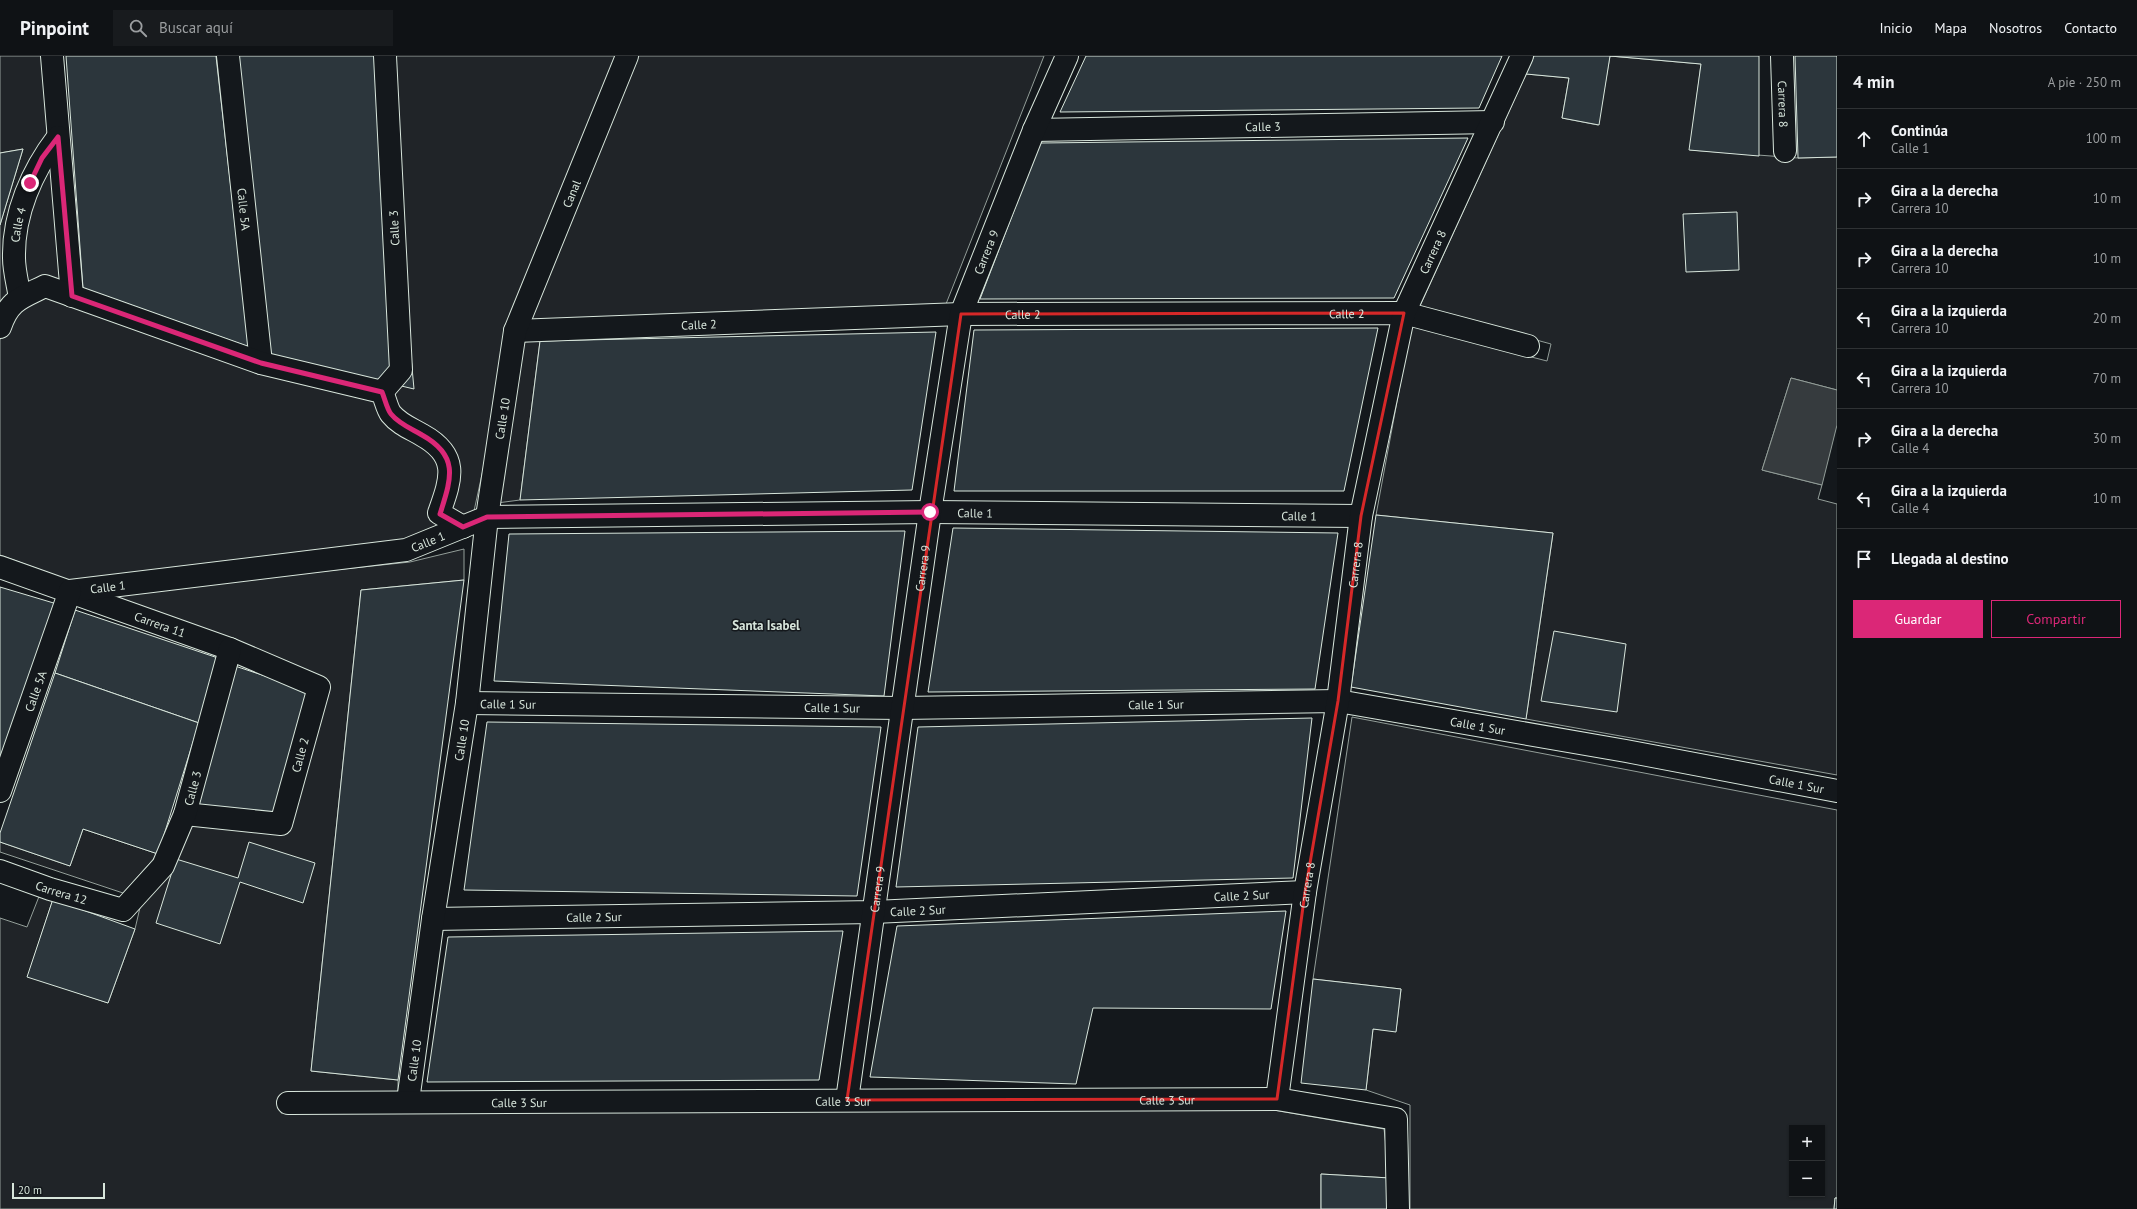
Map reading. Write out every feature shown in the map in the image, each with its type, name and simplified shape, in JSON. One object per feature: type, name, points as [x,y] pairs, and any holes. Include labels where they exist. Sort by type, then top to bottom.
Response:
[{"type":"street","points":[[52,56],[72,296]]},
{"type":"street","name":"Calle 5A","points":[[228,56],[261,363]]},
{"type":"street","name":"Calle 3","points":[[382,392],[401,370],[385,56]]},
{"type":"street","name":"Canal","points":[[515,331],[627,56]]},
{"type":"street","name":"Carrera 9","points":[[847,1100],[930,512],[961,314],[1034,130],[1067,56]]},
{"type":"street","name":"Carrera 8","points":[[1277,1099],[1306,892],[1338,701],[1361,516],[1404,313],[1522,56]]},
{"type":"street","name":"Carrera 8","points":[[1782,56],[1785,152]]},
{"type":"street","name":"Calle 3","points":[[1034,130],[1492,122]]},
{"type":"street","name":"Calle 4","points":[[20,298],[14,258],[17,227],[30,183],[42,158],[58,137]]},
{"type":"street","points":[[0,327],[6,311],[20,298],[45,286],[261,363],[382,392],[391,414],[406,426],[430,439],[440,448],[450,464],[449,486],[440,514],[463,527]]},
{"type":"street","name":"Calle 2","points":[[515,331],[961,314],[1404,313],[1528,346]]},
{"type":"street","name":"Calle 10","points":[[408,1102],[433,919],[467,703],[487,517],[515,331]]},
{"type":"street","name":"Calle 1","points":[[70,591],[406,550],[487,517],[930,512],[1361,516]]},
{"type":"street","name":"Carrera 11","points":[[0,567],[230,649],[319,687]]},
{"type":"street","name":"Calle 5A","points":[[0,791],[70,591]]},
{"type":"street","name":"Calle 3","points":[[123,910],[163,866],[185,814],[230,649]]},
{"type":"street","name":"Calle 2","points":[[185,814],[281,824],[319,687]]},
{"type":"street","name":"Calle 1 Sur","points":[[467,703],[902,708],[1338,701],[1626,750],[1837,791]]},
{"type":"street","name":"Carrera 12","points":[[0,871],[50,889],[123,910]]},
{"type":"street","name":"Calle 2 Sur","points":[[433,919],[874,912],[1306,892]]},
{"type":"street","name":"Calle 3 Sur","points":[[288,1103],[1277,1099],[1396,1119],[1398,1209]]},
{"type":"highlighted area","points":[[1404,313],[1361,516],[1338,701],[1305,892],[1277,1099],[847,1100],[961,314]]},
{"type":"shaded area","points":[[0,56],[47,56],[68,290],[0,309],[0,225],[23,149],[0,153]]},
{"type":"shaded area","points":[[383,56],[622,56],[509,330],[486,456],[474,511],[405,540],[71,581],[0,555],[0,340],[9,315],[46,291],[258,370]]},
{"type":"shaded area","points":[[633,56],[1044,56],[946,304],[524,324]]},
{"type":"shaded area","points":[[1610,56],[1701,64],[1690,150],[1798,158],[1837,157],[1837,390],[1791,378],[1762,470],[1822,485],[1818,499],[1837,504],[1837,775],[1526,719],[1553,533],[1376,515],[1411,326],[1547,361],[1551,344],[1419,308],[1526,74],[1569,78],[1562,118],[1598,125]]},
{"type":"shaded area","points":[[540,341],[520,500],[497,503],[520,342]]},
{"type":"shaded area","points":[[1791,378],[1837,390],[1837,425],[1822,485],[1762,470]]},
{"type":"shaded area","points":[[464,549],[464,580],[361,590],[311,1071],[398,1080],[398,1096],[283,1096],[281,1113],[1273,1110],[1384,1129],[1390,1178],[1321,1174],[1321,1209],[0,1209],[0,918],[27,927],[40,894],[53,899],[28,976],[108,1003],[135,929],[142,899],[188,824],[323,684],[83,592],[231,581],[410,562]]},
{"type":"shaded area","points":[[1352,717],[1837,810],[1837,1198],[1835,1198],[1834,1209],[1410,1209],[1410,1105],[1366,1090],[1373,1029],[1396,1031],[1401,989],[1313,979]]},
{"type":"shaded area","points":[[83,829],[158,854],[123,893],[0,852],[0,842],[70,866]]},
{"type":"building","points":[[66,56],[216,56],[249,347],[83,288]]},
{"type":"building","points":[[238,56],[383,56],[414,389],[271,355]]},
{"type":"building","points":[[1086,56],[1502,56],[1479,108],[1060,112]]},
{"type":"building","points":[[1534,56],[1610,56],[1599,125],[1562,118],[1569,78],[1526,74]]},
{"type":"building","points":[[1610,56],[1759,56],[1759,156],[1689,150],[1701,64]]},
{"type":"building","points":[[1795,56],[1837,56],[1837,157],[1798,158]]},
{"type":"building","points":[[1468,138],[1394,298],[980,299],[1040,143]]},
{"type":"building","points":[[23,149],[0,225],[0,153]]},
{"type":"building","points":[[1737,212],[1739,270],[1686,272],[1683,214]]},
{"type":"building","points":[[1378,328],[1344,491],[954,491],[974,330]]},
{"type":"building","points":[[936,332],[912,490],[520,500],[540,341]]},
{"type":"building","points":[[1376,515],[1553,533],[1526,719],[1351,687]]},
{"type":"building","points":[[953,528],[1338,533],[1315,689],[928,692]]},
{"type":"building","points":[[905,531],[884,696],[494,681],[509,534]]},
{"type":"building","points":[[464,580],[398,1080],[311,1071],[361,590]]},
{"type":"building","points":[[0,587],[57,604],[0,763]]},
{"type":"building","points":[[75,610],[218,658],[199,723],[55,673]]},
{"type":"building","points":[[1554,631],[1626,644],[1617,712],[1541,701]]},
{"type":"building","points":[[232,665],[307,690],[273,816],[193,807]]},
{"type":"building","points":[[55,673],[199,723],[158,854],[83,829],[70,866],[0,842],[0,833]]},
{"type":"building","points":[[1312,718],[1293,878],[896,887],[918,727]]},
{"type":"building","points":[[487,722],[881,727],[857,896],[464,890]]},
{"type":"building","points":[[249,842],[315,863],[303,903],[240,882],[220,944],[156,923],[176,859],[238,878]]},
{"type":"building","points":[[53,899],[135,929],[108,1003],[27,977]]},
{"type":"building","points":[[1286,911],[1271,1009],[1093,1008],[1076,1084],[870,1077],[897,926]]},
{"type":"building","points":[[843,931],[819,1080],[427,1082],[448,937]]},
{"type":"building","points":[[1313,979],[1401,989],[1396,1032],[1373,1029],[1366,1090],[1301,1083]]},
{"type":"building","points":[[1321,1174],[1390,1178],[1390,1209],[1321,1209]]},
{"type":"building","points":[[1835,1198],[1837,1198],[1837,1209],[1834,1209]]},
{"type":"district","name":"Santa Isabel","points":[[766,625]]},
{"type":"route","points":[[30,183],[42,158],[58,137],[72,296],[261,363],[382,392],[391,414],[406,426],[430,439],[440,448],[450,464],[449,486],[440,514],[463,527],[487,517],[930,512]]}]
